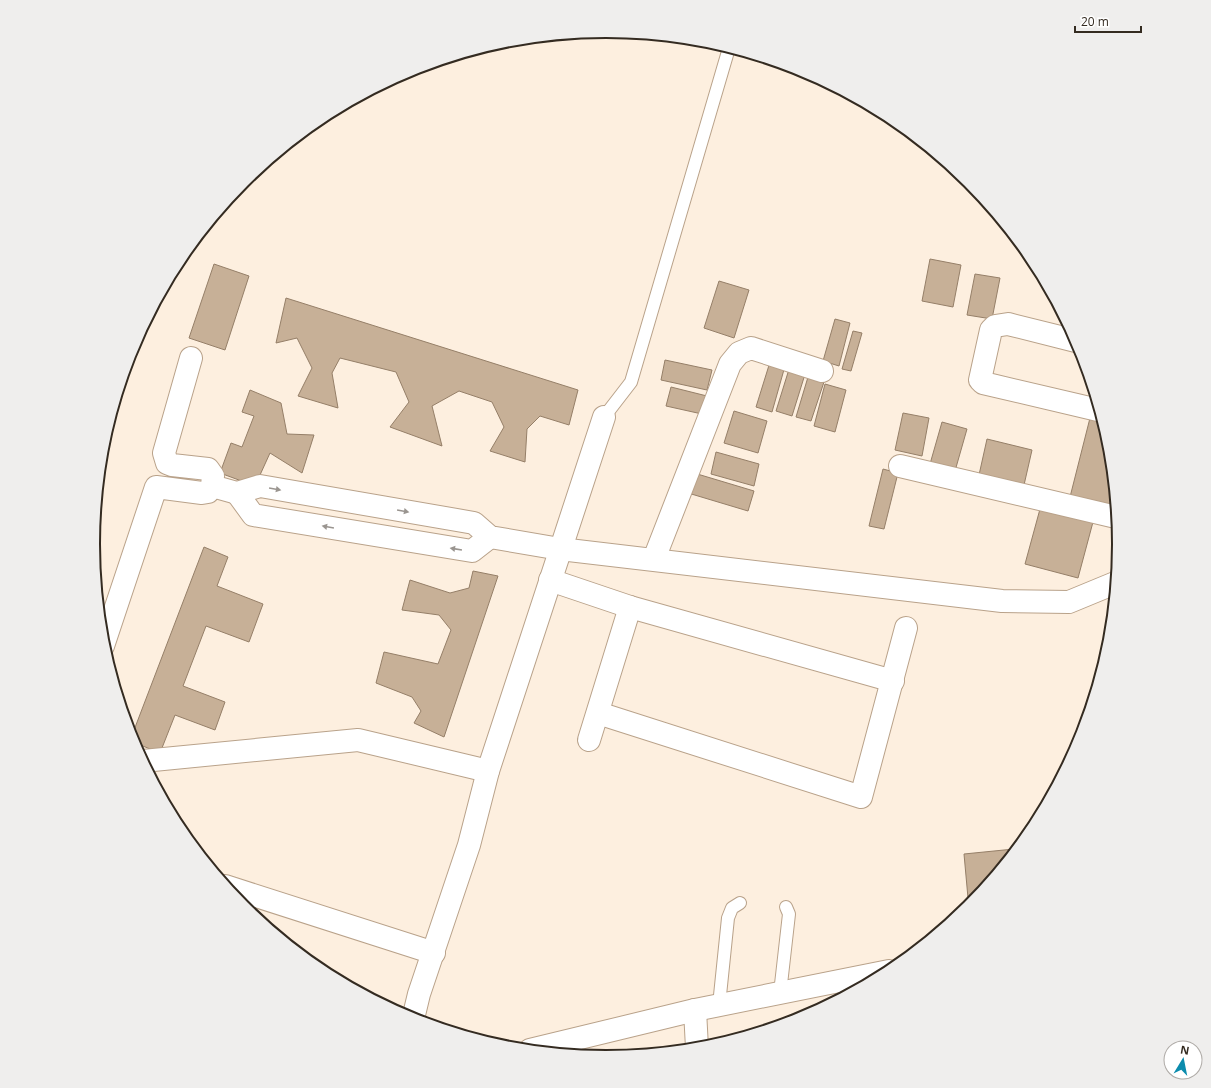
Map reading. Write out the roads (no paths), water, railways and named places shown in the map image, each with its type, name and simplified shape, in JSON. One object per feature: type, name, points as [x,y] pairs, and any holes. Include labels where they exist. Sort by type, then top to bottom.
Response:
[{"type":"street","points":[[1068,339],[1008,324],[995,326],[991,330],[980,380],[983,383],[1093,409]]},
{"type":"street","points":[[654,558],[730,364],[738,353],[751,348],[822,371]]},
{"type":"street","points":[[107,633],[156,487],[159,486],[202,493],[208,492],[212,486],[213,476],[208,469],[172,465],[167,463],[164,453],[191,358]]},
{"type":"street","points":[[415,1012],[469,845],[488,771],[604,417]]},
{"type":"street","points":[[900,466],[1110,516]]},
{"type":"street","points":[[212,486],[237,493],[260,486],[458,520],[474,523],[490,537],[560,549],[654,558],[1002,600],[1069,602],[1109,585]]},
{"type":"street","points":[[237,493],[253,515],[472,551],[490,537]]},
{"type":"street","points":[[550,580],[630,607],[893,681]]},
{"type":"street","points":[[589,740],[630,607]]},
{"type":"street","points":[[598,713],[861,797],[906,628]]},
{"type":"street","points":[[149,761],[358,740],[488,771]]},
{"type":"street","points":[[236,890],[434,953]]},
{"type":"street","points":[[544,1046],[695,1010],[870,975]]},
{"type":"street","points":[[695,1010],[697,1041]]},
{"type":"lane","points":[[604,417],[631,382],[727,53]]},
{"type":"lane","points":[[719,1005],[728,918],[732,908],[740,903]]},
{"type":"lane","points":[[780,993],[788,914],[786,907]]}]
